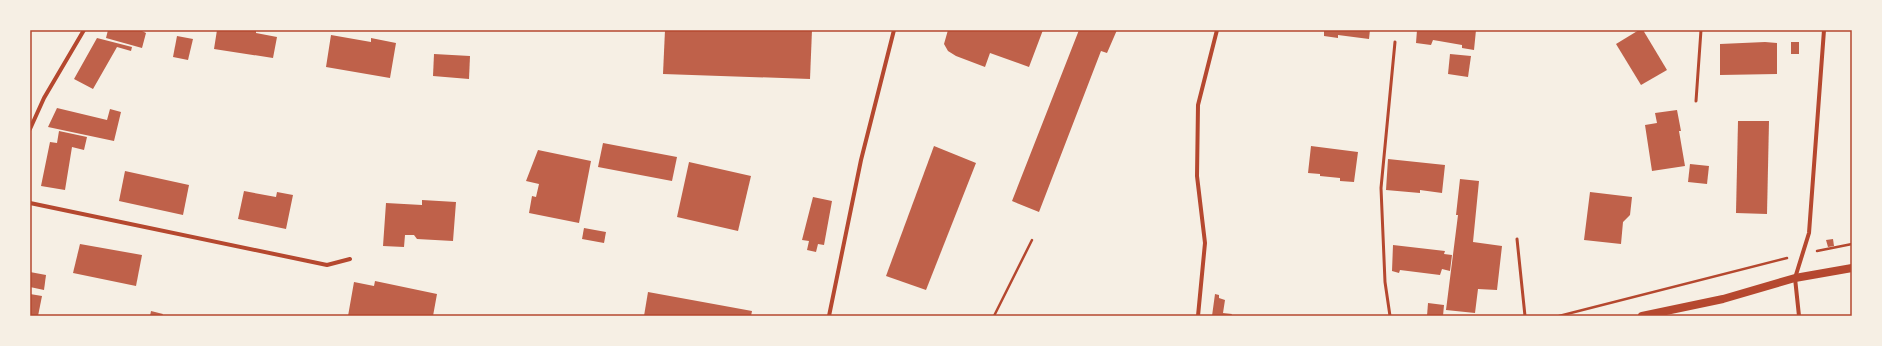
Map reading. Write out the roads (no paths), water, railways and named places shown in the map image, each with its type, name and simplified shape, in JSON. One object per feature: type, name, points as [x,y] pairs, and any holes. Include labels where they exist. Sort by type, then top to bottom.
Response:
[{"type":"main road","points":[[1642,316],[1664,313],[1723,299],[1795,278],[1852,268]]},
{"type":"street","points":[[30,129],[44,98],[84,30]]},
{"type":"street","points":[[829,316],[861,160],[894,30]]},
{"type":"street","points":[[1198,316],[1205,243],[1197,176],[1198,105],[1217,30]]},
{"type":"street","points":[[1799,316],[1795,278],[1804,254],[1809,233],[1824,30]]},
{"type":"street","points":[[30,203],[327,265],[350,259]]},
{"type":"lane","points":[[1696,101],[1701,30]]},
{"type":"lane","points":[[1390,316],[1385,282],[1381,188],[1395,42]]},
{"type":"lane","points":[[1517,239],[1525,316]]}]
